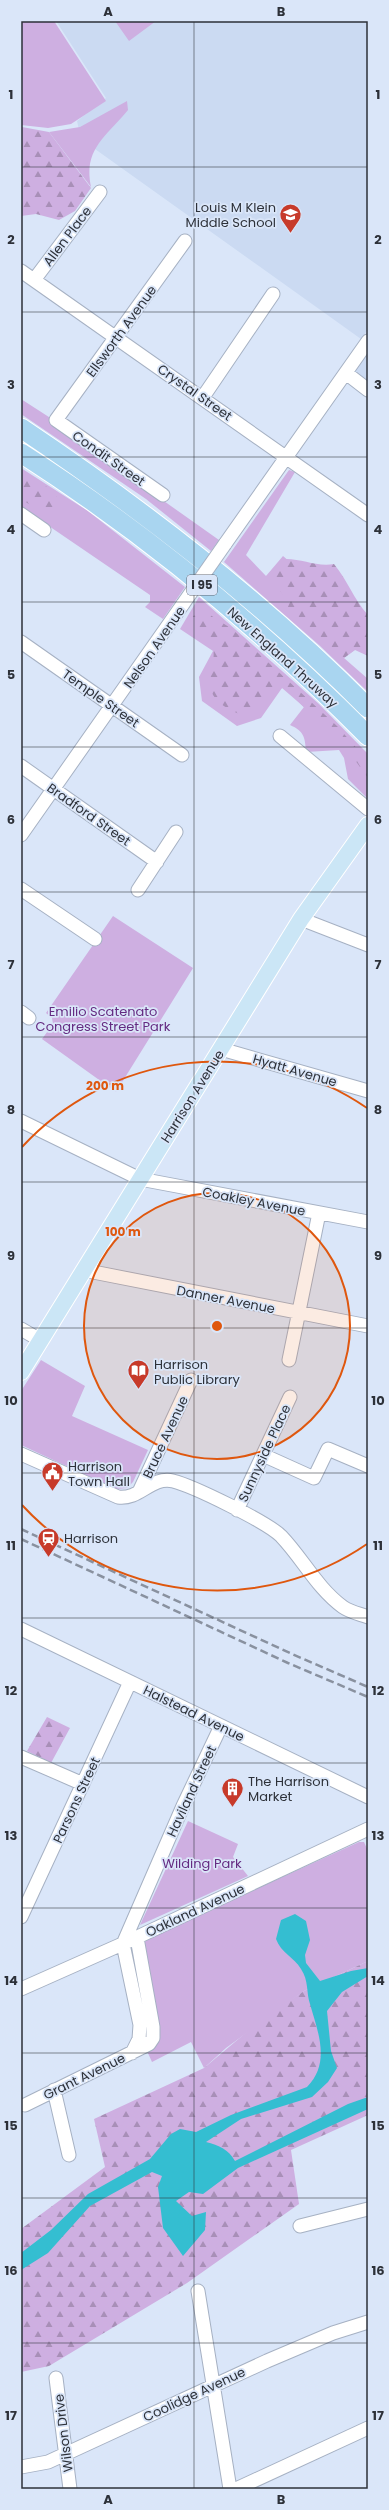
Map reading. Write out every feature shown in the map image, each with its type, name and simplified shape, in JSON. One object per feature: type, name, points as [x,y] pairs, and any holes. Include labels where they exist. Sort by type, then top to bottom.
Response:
[{"type":"highway","name":"New England Thruway","points":[[21,428],[111,490],[204,561],[296,640],[368,708]]},
{"type":"highway","name":"New England Thruway","points":[[21,453],[107,512],[210,591],[307,677],[368,736]]},
{"type":"main road","name":"Harrison Avenue","points":[[21,1372],[301,919],[368,825]]},
{"type":"street","name":"Allen Place","points":[[34,280],[100,192]]},
{"type":"street","name":"Ellsworth Avenue","points":[[56,420],[185,241]]},
{"type":"street","name":"Crystal Street","points":[[21,271],[203,397],[286,458],[368,515]]},
{"type":"street","points":[[203,397],[273,294]]},
{"type":"street","name":"Nelson Avenue","points":[[21,835],[368,341]]},
{"type":"street","points":[[346,373],[368,390]]},
{"type":"street","name":"Condit Street","points":[[56,420],[163,495]]},
{"type":"street","points":[[21,514],[44,530]]},
{"type":"street","name":"Temple Street","points":[[21,642],[182,755]]},
{"type":"street","points":[[280,736],[368,809]]},
{"type":"street","name":"Bradford Street","points":[[21,766],[157,862]]},
{"type":"street","points":[[138,890],[176,832]]},
{"type":"street","points":[[21,888],[96,939]]},
{"type":"street","points":[[301,919],[368,945]]},
{"type":"street","name":"Hyatt Avenue","points":[[221,1049],[368,1091]]},
{"type":"street","name":"Coakley Avenue","points":[[21,1121],[140,1179],[319,1214],[368,1222]]},
{"type":"street","points":[[289,1360],[319,1214]]},
{"type":"street","name":"Danner Avenue","points":[[84,1270],[368,1326]]},
{"type":"street","points":[[21,1329],[40,1340]]},
{"type":"street","name":"Bruce Avenue","points":[[138,1493],[191,1380]]},
{"type":"street","name":"Sunnyside Place","points":[[237,1510],[290,1397]]},
{"type":"street","points":[[263,1455],[314,1478],[328,1449],[368,1466]]},
{"type":"street","points":[[21,1454],[118,1497],[125,1498],[138,1493],[158,1481],[172,1481],[237,1510],[280,1536],[321,1586],[344,1608],[368,1617]]},
{"type":"street","name":"Halstead Avenue","points":[[21,1629],[368,1797]]},
{"type":"street","name":"Parsons Street","points":[[21,1917],[130,1682]]},
{"type":"street","name":"Haviland Street","points":[[123,1944],[131,1922],[221,1726]]},
{"type":"street","points":[[21,1757],[83,1784]]},
{"type":"street","name":"Oakland Avenue","points":[[21,1989],[137,1938],[368,1829]]},
{"type":"street","points":[[137,1938],[153,2032],[149,2044],[137,2050]]},
{"type":"street","points":[[123,1944],[140,2024],[137,2050]]},
{"type":"street","name":"Grant Avenue","points":[[25,2104],[137,2050]]},
{"type":"street","points":[[54,2090],[69,2155]]},
{"type":"street","points":[[300,2226],[368,2210]]},
{"type":"street","points":[[198,2290],[212,2386],[230,2489]]},
{"type":"street","name":"Coolidge Avenue","points":[[21,2467],[48,2462],[212,2386],[333,2333],[368,2322]]},
{"type":"street","name":"Wilson Drive","points":[[56,2378],[70,2489]]},
{"type":"street","points":[[236,2489],[368,2428]]},
{"type":"shaded area","name":"Louis M Klein Middle School","points":[[56,21],[368,21],[368,329],[361,339],[81,139],[77,121],[106,98]]},
{"type":"shaded area","points":[[368,351],[368,382],[354,371]]},
{"type":"green space","points":[[21,21],[54,21],[106,101],[71,124],[48,128],[21,125]]},
{"type":"green space","points":[[115,21],[156,21],[129,41]]},
{"type":"green space","points":[[127,101],[128,110],[98,144],[93,153],[89,174],[91,187],[49,132],[80,127]]},
{"type":"green space","points":[[22,127],[49,132],[91,188],[75,211],[59,220],[36,214],[21,216]]},
{"type":"green space","points":[[21,399],[52,419],[55,424],[219,540],[211,551],[146,499],[21,414]]},
{"type":"green space","points":[[21,468],[88,511],[185,587],[163,619],[145,607],[150,602],[150,595],[21,507]]},
{"type":"green space","points":[[289,470],[295,472],[246,555],[266,576],[283,556],[368,629],[368,640],[344,658],[368,679],[368,692],[319,645],[224,562]]},
{"type":"green space","points":[[21,471],[55,492],[59,504],[55,514],[49,517],[21,499]]},
{"type":"green space","points":[[286,559],[316,564],[334,564],[368,615],[368,656],[355,650],[344,658],[288,607],[289,603],[276,585],[266,576],[273,574]]},
{"type":"green space","points":[[199,597],[319,704],[368,754],[368,799],[348,779],[344,758],[339,750],[306,752],[303,735],[295,727],[290,725],[304,707],[282,688],[261,718],[237,726],[202,701],[199,677],[213,651],[180,629]]},
{"type":"green space","points":[[204,611],[232,629],[337,726],[367,760],[368,778],[339,738],[324,728],[284,687],[271,694],[245,716],[227,708],[216,699],[210,686],[214,651],[213,646],[192,627],[193,616]]},
{"type":"green space","name":"Emilio Scatenato Congress Street Park","points":[[113,916],[193,968],[116,1092],[42,1039],[53,1024],[52,1018],[46,1013]]},
{"type":"green space","points":[[41,1360],[85,1386],[72,1416],[148,1450],[133,1482],[127,1488],[116,1489],[21,1445],[21,1391]]},
{"type":"green space","points":[[47,1717],[70,1728],[51,1763],[27,1751]]},
{"type":"green space","name":"Wilding Park","points":[[188,1821],[238,1844],[233,1857],[248,1876],[140,1925]]},
{"type":"green space","points":[[359,1842],[364,1842],[368,1851],[368,1961],[304,1991],[226,2048],[204,2068],[191,2042],[152,2062],[147,2051],[144,1943],[147,1939]]},
{"type":"green space","points":[[368,1961],[368,2115],[291,2150],[299,2204],[187,2283],[49,2366],[21,2372],[21,2229],[105,2167],[94,2119],[204,2068],[261,2020],[304,1991]]},
{"type":"water","points":[[295,1914],[306,1921],[310,1940],[305,1955],[306,1963],[320,1981],[351,1971],[368,1968],[368,1976],[342,1992],[327,2011],[331,2051],[337,2068],[328,2082],[312,2097],[241,2119],[206,2142],[223,2148],[235,2161],[348,2104],[368,2097],[368,2109],[238,2168],[203,2194],[189,2192],[176,2201],[192,2216],[206,2212],[205,2230],[183,2256],[163,2228],[158,2187],[162,2176],[152,2172],[90,2206],[48,2253],[21,2270],[21,2253],[51,2230],[88,2194],[150,2159],[171,2134],[180,2129],[196,2132],[231,2115],[307,2087],[314,2078],[319,2068],[321,2058],[319,2036],[309,2000],[304,1973],[281,1948],[276,1939],[281,1920]]},
{"type":"railway","points":[[21,1529],[292,1654],[368,1687]]},
{"type":"railway","points":[[21,1539],[288,1663],[368,1697]]},
{"type":"place","name":"Louis M Klein Middle School","points":[[291,234]]},
{"type":"place","name":"Harrison Public Library","points":[[138,1390]]},
{"type":"place","name":"Harrison Town Hall","points":[[53,1492]]},
{"type":"place","name":"Harrison","points":[[48,1558]]},
{"type":"place","name":"The Harrison Market","points":[[232,1808]]}]
